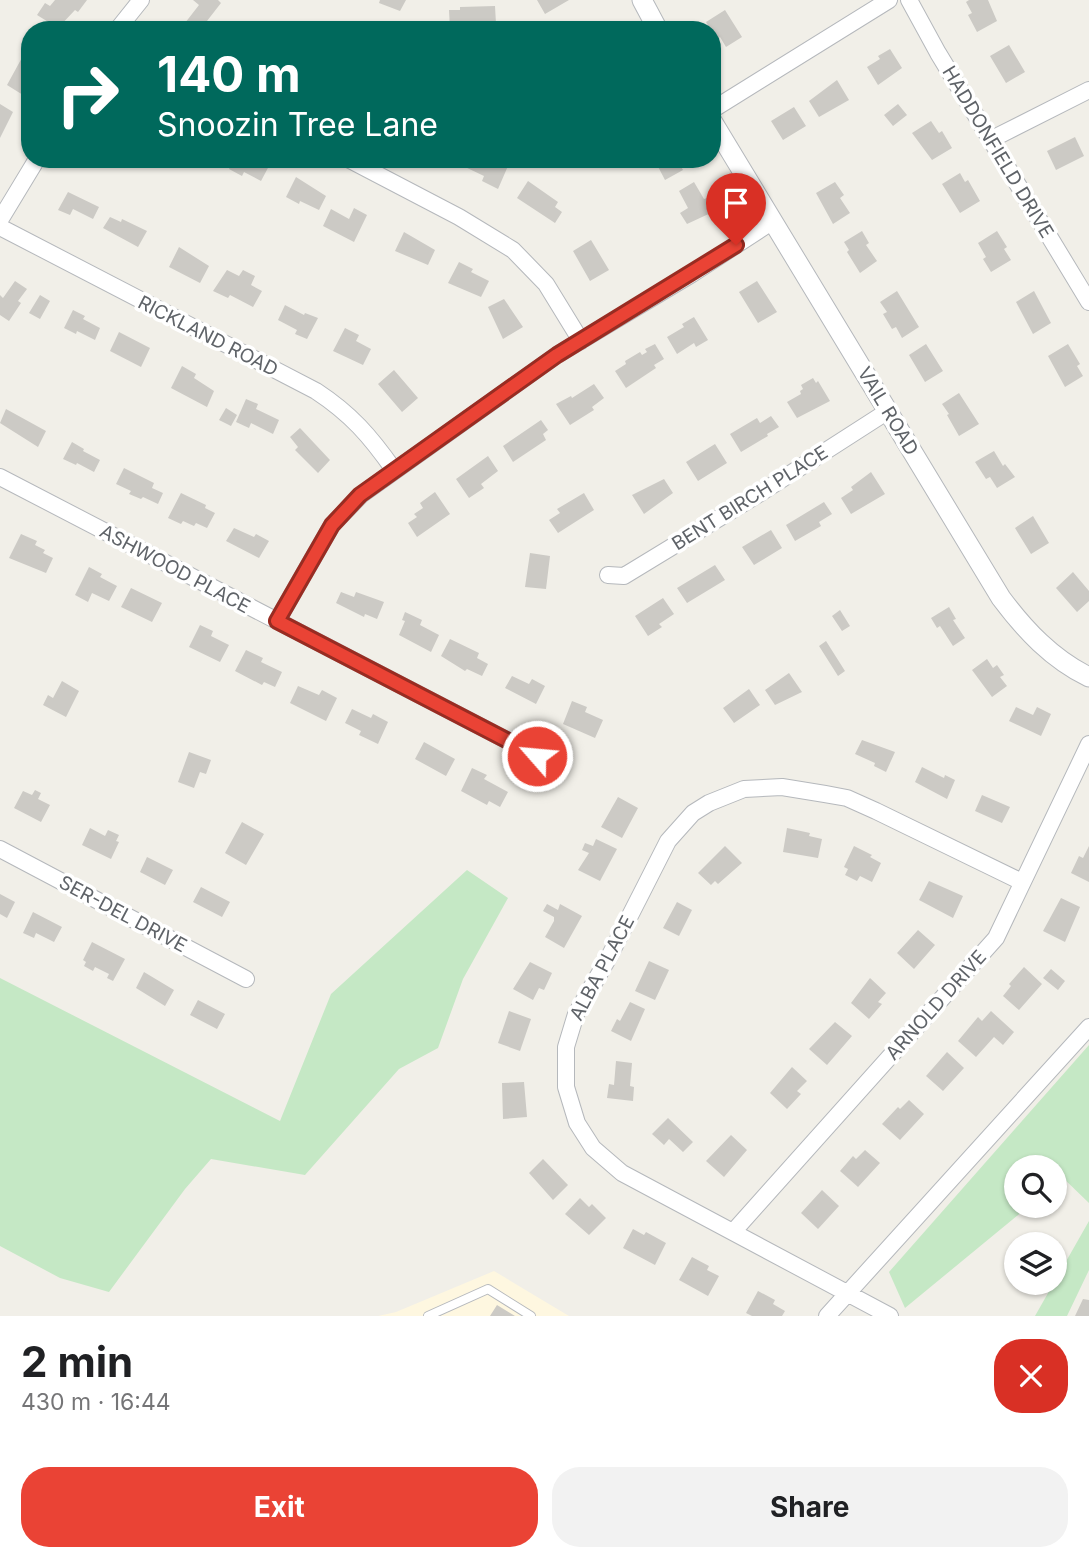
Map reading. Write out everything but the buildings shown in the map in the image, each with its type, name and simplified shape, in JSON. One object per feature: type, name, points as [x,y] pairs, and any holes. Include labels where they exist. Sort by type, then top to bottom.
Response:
[{"type":"street","points":[[124,21],[141,0]]},
{"type":"street","points":[[642,0],[653,21]]},
{"type":"street","points":[[721,104],[889,0]]},
{"type":"street","name":"HADDONFIELD DRIVE","points":[[909,0],[1089,302]]},
{"type":"street","points":[[990,140],[1089,90]]},
{"type":"street","name":"VAIL ROAD","points":[[721,136],[1001,598],[1018,621],[1059,659],[1089,677]]},
{"type":"street","points":[[0,220],[32,168]]},
{"type":"street","points":[[365,168],[459,217],[513,250],[546,284],[581,341]]},
{"type":"street","points":[[277,621],[332,525],[360,495],[557,355],[692,274],[773,221]]},
{"type":"street","name":"RICKLAND ROAD","points":[[0,227],[316,391],[354,419],[394,470]]},
{"type":"street","name":"BENT BIRCH PLACE","points":[[608,575],[624,576],[888,411]]},
{"type":"street","name":"ASHWOOD PLACE","points":[[0,477],[537,756]]},
{"type":"street","name":"ARNOLD DRIVE","points":[[733,1232],[996,938],[1089,744]]},
{"type":"street","name":"ALBA PLACE","points":[[890,1316],[606,1162],[587,1141],[577,1123],[566,1087],[566,1047],[576,1014],[609,957],[668,841],[679,826],[709,803],[744,789],[782,787],[847,798],[1022,882]]},
{"type":"street","name":"SER-DEL DRIVE","points":[[0,849],[246,979]]},
{"type":"street","points":[[827,1316],[1089,1027]]},
{"type":"lane","points":[[428,1316],[488,1289],[531,1316]]},
{"type":"shaded area","points":[[494,1271],[569,1316],[378,1316],[396,1312]]},
{"type":"green space","points":[[467,870],[508,898],[463,979],[438,1048],[399,1069],[305,1175],[211,1159],[185,1189],[109,1292],[60,1278],[0,1246],[0,978],[280,1121],[331,994]]},
{"type":"green space","points":[[1089,1045],[1089,1203],[1067,1182],[1067,1155],[1004,1155],[1004,1218],[1014,1218],[905,1308],[889,1272]]},
{"type":"green space","points":[[1089,1221],[1089,1270],[1067,1316],[1035,1316],[1047,1295],[1067,1295],[1067,1260]]},
{"type":"route","points":[[537,756],[277,621],[316,549],[344,510],[360,495],[557,355],[736,245]]}]
